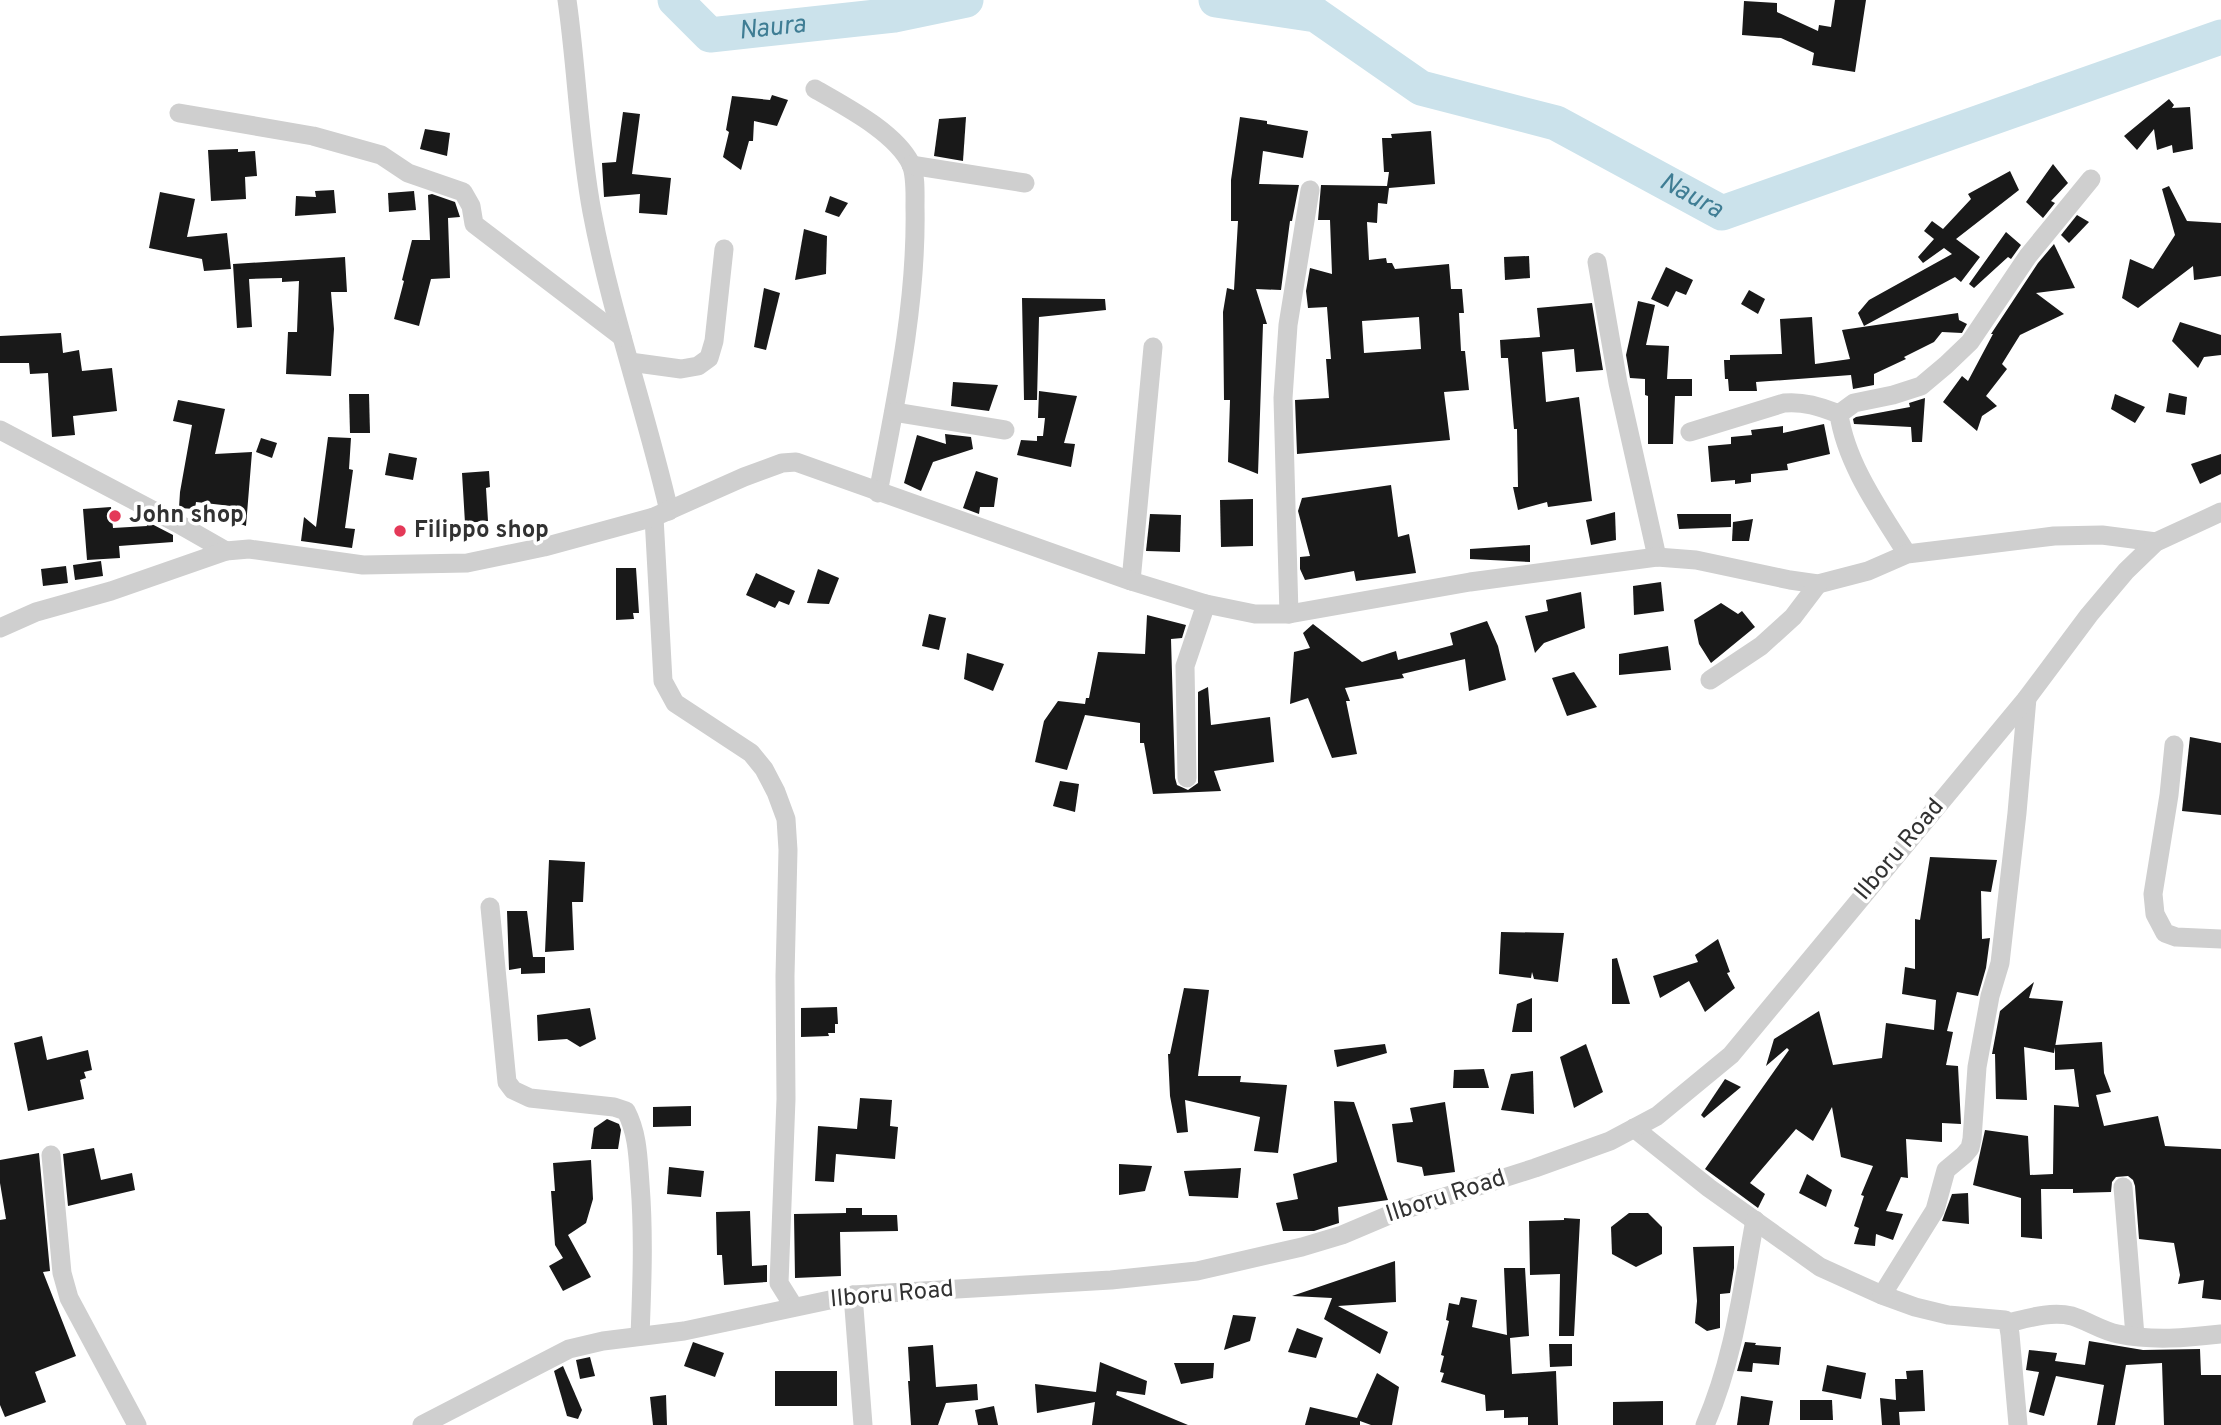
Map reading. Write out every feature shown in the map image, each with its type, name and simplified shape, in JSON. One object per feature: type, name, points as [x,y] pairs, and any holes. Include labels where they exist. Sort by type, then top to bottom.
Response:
[{"type":"street","points":[[567,0],[577,72],[582,149],[592,213],[622,337],[651,432],[662,514],[663,681],[675,703],[751,753],[764,769],[786,819],[786,1099],[779,1283],[794,1307]]},
{"type":"street","points":[[815,89],[887,134],[911,165],[916,229],[894,412],[878,493]]},
{"type":"street","points":[[179,113],[313,136],[380,155],[408,173],[463,192],[471,206],[474,224],[622,337]]},
{"type":"street","points":[[911,165],[1025,183]]},
{"type":"street","points":[[1839,414],[1854,403],[1921,386],[1946,365],[1970,342],[2028,256],[2091,179]]},
{"type":"street","points":[[1289,614],[1283,398],[1288,325],[1310,190]]},
{"type":"street","points":[[630,362],[681,369],[698,366],[709,358],[714,341],[724,249]]},
{"type":"street","points":[[1597,262],[1618,383],[1657,557]]},
{"type":"street","points":[[1131,581],[1153,347]]},
{"type":"street","points":[[1690,432],[1798,401],[1839,414]]},
{"type":"street","points":[[894,412],[1005,430]]},
{"type":"street","points":[[1839,414],[1856,464],[1875,503],[1907,554]]},
{"type":"street","points":[[0,430],[226,551]]},
{"type":"street","points":[[0,628],[36,612],[111,591],[226,551],[249,549],[363,565],[467,563],[544,547],[662,514],[782,463],[817,468],[878,493],[1131,581],[1206,604],[1255,614],[1289,614],[1470,582],[1657,557],[1696,560],[1818,584],[1859,573],[1907,554],[2054,536],[2102,535],[2156,542]]},
{"type":"street","name":"Ilboru Road","points":[[422,1425],[569,1349],[684,1331],[853,1295],[1111,1280],[1197,1271],[1342,1235],[1394,1213],[1610,1141],[1657,1116],[1731,1055],[2027,698],[2089,615],[2126,571],[2156,542],[2221,512]]},
{"type":"street","points":[[1710,680],[1761,646],[1793,617],[1818,584]]},
{"type":"street","points":[[1186,778],[1185,666],[1206,604]]},
{"type":"street","points":[[1882,1295],[1935,1210],[1946,1170],[1970,1148],[1978,1067],[1990,996],[2000,962],[2027,698]]},
{"type":"street","points":[[2174,745],[2169,795],[2155,874],[2155,914],[2165,933],[2176,937],[2221,939]]},
{"type":"street","points":[[490,907],[507,1082],[513,1090],[530,1098],[614,1107],[626,1111],[633,1124],[637,1144],[643,1230],[640,1336]]},
{"type":"street","points":[[1634,1128],[1709,1188],[1820,1267],[1915,1307],[1948,1315],[1997,1318],[2008,1323],[2036,1316],[2071,1316],[2115,1334],[2134,1336],[2176,1338],[2221,1334]]},
{"type":"street","points":[[51,1155],[62,1273],[69,1298],[137,1425]]},
{"type":"street","points":[[2123,1187],[2134,1336]]},
{"type":"street","points":[[1705,1425],[1727,1366],[1755,1220]]},
{"type":"street","points":[[853,1295],[863,1425]]},
{"type":"street","points":[[2008,1323],[2018,1425]]},
{"type":"building","points":[[1835,0],[1866,0],[1855,72],[1812,65],[1814,53],[1781,38],[1742,35],[1744,1],[1777,3],[1777,12],[1818,31],[1819,25],[1831,27]]},
{"type":"building","points":[[772,95],[788,100],[777,126],[754,121],[753,141],[749,141],[741,170],[723,157],[729,132],[726,130],[732,96],[770,100]]},
{"type":"building","points":[[2169,99],[2174,105],[2172,108],[2190,107],[2193,149],[2173,153],[2172,145],[2157,150],[2154,129],[2137,150],[2124,136]]},
{"type":"building","points":[[623,112],[640,114],[632,174],[671,178],[667,215],[639,213],[640,194],[604,197],[602,163],[616,162]]},
{"type":"building","points":[[966,117],[963,161],[934,156],[939,119]]},
{"type":"building","points":[[1240,117],[1308,131],[1303,158],[1263,151],[1259,184],[1299,185],[1290,221],[1281,290],[1256,289],[1267,324],[1263,324],[1258,474],[1228,462],[1230,400],[1224,400],[1223,312],[1227,288],[1234,290],[1238,221],[1231,221],[1231,180]]},
{"type":"building","points":[[425,129],[450,133],[447,156],[420,149]]},
{"type":"building","points":[[1431,131],[1435,184],[1389,188],[1387,204],[1378,203],[1377,223],[1367,222],[1369,260],[1386,258],[1387,263],[1392,263],[1395,269],[1449,264],[1451,289],[1462,289],[1464,313],[1459,313],[1461,351],[1465,351],[1469,390],[1444,392],[1450,440],[1297,454],[1295,400],[1329,398],[1326,359],[1331,359],[1327,307],[1308,308],[1306,291],[1310,268],[1332,274],[1330,220],[1318,220],[1321,185],[1387,186],[1389,172],[1384,172],[1382,138],[1392,138],[1391,134]],"holes":[[[1419,317],[1421,349],[1364,353],[1362,321]]]},
{"type":"building","points":[[238,149],[238,152],[255,151],[257,176],[245,177],[246,199],[211,201],[208,150]]},
{"type":"building","points":[[2053,164],[2068,183],[2051,201],[2055,203],[2043,218],[2026,202]]},
{"type":"building","points":[[2010,171],[2019,190],[1956,239],[1980,257],[1961,282],[1955,277],[1864,326],[1858,313],[1869,300],[1952,254],[1944,248],[1923,263],[1918,257],[1934,239],[1924,231],[1932,221],[1943,229],[1971,199],[1968,194]]},
{"type":"building","points":[[2169,186],[2187,221],[2221,223],[2221,276],[2194,280],[2193,266],[2138,308],[2122,298],[2130,259],[2153,269],[2175,235],[2162,189]]},
{"type":"building","points":[[334,190],[336,213],[295,216],[296,196],[316,197],[315,191]]},
{"type":"building","points":[[414,191],[416,210],[389,212],[388,193]]},
{"type":"building","points":[[160,192],[195,199],[187,237],[227,233],[231,269],[204,271],[202,259],[149,248]]},
{"type":"building","points":[[428,195],[455,202],[460,217],[448,218],[450,278],[431,279],[419,326],[394,319],[412,240],[430,240]]},
{"type":"building","points":[[830,196],[848,203],[839,217],[825,212]]},
{"type":"building","points":[[2077,215],[2089,222],[2069,243],[2061,235]]},
{"type":"building","points":[[804,229],[827,236],[826,274],[795,280]]},
{"type":"building","points":[[2006,232],[2021,245],[2011,259],[2008,257],[1974,288],[1969,284]]},
{"type":"building","points":[[2054,244],[2075,288],[2036,293],[2064,314],[2020,335],[2002,364],[2007,369],[1986,396],[1997,406],[1982,416],[1977,431],[1943,402],[1962,376],[1968,381],[1991,334],[2038,263]]},
{"type":"building","points":[[1529,256],[1530,278],[1505,280],[1504,257]]},
{"type":"building","points":[[345,257],[347,292],[331,292],[334,329],[331,376],[286,374],[288,332],[297,332],[299,281],[282,282],[282,278],[249,279],[252,327],[237,328],[233,264]]},
{"type":"building","points":[[1666,267],[1693,280],[1686,295],[1676,291],[1668,307],[1651,299]]},
{"type":"building","points":[[764,288],[780,293],[766,350],[754,347]]},
{"type":"building","points":[[1749,290],[1765,299],[1758,314],[1741,304]]},
{"type":"building","points":[[1022,298],[1105,299],[1106,310],[1039,317],[1037,400],[1024,400]]},
{"type":"building","points":[[1638,301],[1655,305],[1646,345],[1669,346],[1667,379],[1692,379],[1692,396],[1675,396],[1673,444],[1648,444],[1648,396],[1645,395],[1645,379],[1630,378],[1626,355]]},
{"type":"building","points":[[1592,303],[1603,370],[1576,372],[1574,349],[1542,352],[1546,402],[1579,397],[1592,501],[1548,507],[1547,502],[1518,510],[1513,487],[1518,487],[1517,429],[1514,429],[1508,358],[1501,358],[1500,340],[1540,337],[1537,308]]},
{"type":"building","points":[[1958,313],[1959,320],[1967,324],[1962,333],[1942,332],[1934,342],[1874,374],[1874,385],[1853,389],[1851,375],[1756,382],[1757,391],[1729,391],[1728,379],[1725,379],[1724,360],[1730,360],[1730,355],[1782,354],[1780,319],[1812,317],[1815,364],[1850,359],[1842,330]]},
{"type":"building","points":[[2180,322],[2221,335],[2221,355],[2204,357],[2198,368],[2172,341]]},
{"type":"building","points":[[61,333],[63,353],[79,350],[82,371],[112,368],[117,411],[73,416],[75,435],[52,437],[48,373],[30,374],[29,363],[0,363],[0,336]]},
{"type":"building","points":[[953,382],[998,385],[989,411],[951,406]]},
{"type":"building","points":[[1039,391],[1077,396],[1064,443],[1075,444],[1071,467],[1017,455],[1021,440],[1037,441],[1037,436],[1043,436],[1045,418],[1038,418]]},
{"type":"building","points":[[2169,393],[2187,397],[2185,415],[2166,412]]},
{"type":"building","points":[[349,394],[369,394],[370,433],[350,433]]},
{"type":"building","points":[[2115,394],[2145,407],[2135,423],[2111,409]]},
{"type":"building","points":[[1925,398],[1922,442],[1912,442],[1911,427],[1854,424],[1853,419],[1856,417],[1910,407],[1909,403]]},
{"type":"building","points":[[178,400],[225,409],[215,454],[252,452],[246,526],[227,519],[231,506],[196,502],[195,509],[179,508],[192,425],[173,421]]},
{"type":"building","points":[[1824,424],[1830,454],[1787,464],[1788,470],[1751,474],[1751,482],[1711,482],[1708,446],[1731,444],[1731,437],[1752,435],[1751,430],[1783,426],[1783,433]]},
{"type":"building","points":[[945,434],[971,437],[973,449],[933,462],[921,491],[904,483],[917,435],[946,444]]},
{"type":"building","points":[[328,437],[351,438],[349,469],[353,470],[345,528],[355,529],[352,548],[301,541],[304,517],[316,527]]},
{"type":"building","points":[[261,438],[277,443],[272,458],[256,452]]},
{"type":"building","points":[[389,453],[417,458],[413,480],[385,475]]},
{"type":"building","points":[[2221,454],[2221,474],[2200,484],[2191,464]]},
{"type":"building","points":[[489,471],[490,487],[486,488],[488,521],[465,523],[462,473]]},
{"type":"building","points":[[976,471],[998,478],[994,507],[980,507],[979,514],[963,508]]},
{"type":"building","points":[[1391,485],[1398,537],[1409,534],[1416,573],[1356,581],[1354,571],[1305,580],[1300,569],[1300,557],[1310,556],[1298,511],[1302,498]]},
{"type":"building","points":[[1253,499],[1253,546],[1221,547],[1220,500]]},
{"type":"building","points":[[111,507],[113,528],[147,526],[146,521],[173,535],[173,542],[119,546],[120,558],[87,560],[83,509]]},
{"type":"building","points":[[1615,512],[1616,540],[1591,545],[1586,520]]},
{"type":"building","points":[[1150,514],[1181,515],[1180,552],[1146,551]]},
{"type":"building","points":[[1677,514],[1731,514],[1731,527],[1679,529]]},
{"type":"building","points":[[1753,519],[1749,541],[1732,541],[1733,522]]},
{"type":"building","points":[[1530,545],[1530,562],[1470,559],[1470,549]]},
{"type":"building","points":[[101,561],[103,576],[75,580],[73,565]]},
{"type":"building","points":[[66,566],[68,583],[43,586],[41,569]]},
{"type":"building","points":[[616,568],[636,568],[639,613],[633,613],[634,619],[616,620]]},
{"type":"building","points":[[818,569],[839,578],[829,604],[807,603]]},
{"type":"building","points":[[756,573],[795,591],[789,605],[779,601],[775,608],[746,595]]},
{"type":"building","points":[[1661,582],[1664,611],[1634,615],[1633,586]]},
{"type":"building","points":[[1581,592],[1585,628],[1544,643],[1535,653],[1525,616],[1548,611],[1546,600]]},
{"type":"building","points":[[1721,603],[1738,614],[1742,611],[1755,627],[1711,663],[1699,644],[1694,620]]},
{"type":"building","points":[[929,614],[946,618],[939,650],[922,646]]},
{"type":"building","points":[[1147,615],[1186,625],[1182,638],[1171,639],[1177,785],[1188,790],[1198,783],[1198,692],[1208,687],[1211,725],[1270,717],[1274,762],[1214,771],[1221,791],[1153,794],[1144,743],[1140,743],[1140,723],[1085,715],[1067,770],[1035,762],[1044,721],[1058,701],[1085,704],[1086,698],[1089,698],[1098,652],[1145,654]]},
{"type":"building","points":[[1487,621],[1498,646],[1506,680],[1469,691],[1465,659],[1402,674],[1404,678],[1345,688],[1350,701],[1346,701],[1357,754],[1332,758],[1308,698],[1290,704],[1294,652],[1310,648],[1303,633],[1313,624],[1362,662],[1396,651],[1398,660],[1453,645],[1450,633]]},
{"type":"building","points":[[1668,646],[1671,670],[1619,675],[1619,654]]},
{"type":"building","points":[[967,653],[1004,664],[993,691],[964,679]]},
{"type":"building","points":[[1574,672],[1597,707],[1567,716],[1552,678]]},
{"type":"building","points":[[2190,737],[2221,743],[2221,815],[2182,811]]},
{"type":"building","points":[[1060,781],[1079,784],[1075,812],[1053,806]]},
{"type":"building","points":[[1930,857],[1997,860],[1991,892],[1981,891],[1982,939],[1990,938],[1986,968],[1978,996],[1957,992],[1947,1031],[1953,1032],[1946,1065],[1958,1066],[1961,1124],[1942,1123],[1942,1142],[1906,1139],[1908,1178],[1901,1177],[1886,1211],[1903,1214],[1893,1240],[1876,1234],[1875,1246],[1854,1244],[1859,1228],[1854,1226],[1864,1196],[1861,1195],[1873,1166],[1841,1157],[1832,1107],[1813,1141],[1796,1129],[1750,1183],[1765,1194],[1758,1208],[1705,1169],[1789,1050],[1787,1048],[1766,1066],[1774,1039],[1819,1011],[1833,1065],[1882,1058],[1886,1023],[1934,1030],[1936,1000],[1902,994],[1905,967],[1915,969],[1915,919],[1920,920]]},
{"type":"building","points":[[549,860],[585,862],[583,902],[572,902],[574,950],[545,952]]},
{"type":"building","points":[[507,911],[527,911],[533,957],[545,957],[545,973],[521,974],[521,968],[509,970]]},
{"type":"building","points":[[1501,932],[1564,933],[1558,982],[1534,979],[1532,972],[1531,978],[1499,974]]},
{"type":"building","points":[[1718,939],[1730,972],[1727,973],[1735,988],[1705,1012],[1689,981],[1660,998],[1653,976],[1698,962],[1695,955]]},
{"type":"building","points":[[1617,958],[1630,1004],[1612,1004],[1612,959]]},
{"type":"building","points":[[2034,982],[2029,998],[2063,1001],[2054,1053],[2024,1047],[2027,1100],[1996,1099],[1995,1054],[1992,1054],[2000,1011]]},
{"type":"building","points":[[1184,988],[1209,990],[1198,1076],[1241,1076],[1240,1082],[1287,1085],[1278,1153],[1254,1151],[1260,1117],[1185,1100],[1188,1132],[1177,1133],[1170,1096],[1168,1054]]},
{"type":"building","points":[[1532,998],[1532,1032],[1512,1032],[1517,1004]]},
{"type":"building","points":[[837,1007],[838,1024],[835,1024],[835,1033],[828,1033],[829,1036],[801,1037],[801,1008]]},
{"type":"building","points":[[590,1008],[596,1039],[580,1047],[567,1039],[538,1041],[537,1015]]},
{"type":"building","points":[[42,1036],[47,1060],[88,1050],[92,1070],[84,1072],[86,1078],[80,1080],[84,1099],[28,1111],[14,1043]]},
{"type":"building","points":[[2102,1042],[2104,1073],[2111,1092],[2096,1095],[2104,1126],[2158,1116],[2165,1146],[2221,1149],[2221,1300],[2202,1298],[2204,1280],[2178,1284],[2180,1275],[2174,1243],[2139,1239],[2135,1186],[2128,1176],[2116,1177],[2112,1182],[2111,1192],[2073,1193],[2073,1189],[2041,1189],[2042,1239],[2021,1237],[2021,1198],[1973,1185],[1985,1130],[2028,1136],[2030,1175],[2053,1174],[2054,1105],[2079,1107],[2074,1069],[2055,1070],[2055,1045]]},
{"type":"building","points":[[1385,1044],[1387,1053],[1337,1067],[1334,1050]]},
{"type":"building","points":[[1586,1044],[1603,1092],[1574,1108],[1560,1057]]},
{"type":"building","points":[[1484,1069],[1489,1088],[1453,1088],[1454,1070]]},
{"type":"building","points":[[1533,1071],[1534,1114],[1501,1110],[1511,1074]]},
{"type":"building","points":[[1725,1079],[1741,1087],[1704,1118],[1701,1115]]},
{"type":"building","points":[[860,1098],[892,1100],[890,1126],[898,1127],[895,1159],[836,1154],[834,1182],[815,1181],[818,1126],[857,1129]]},
{"type":"building","points":[[1334,1101],[1354,1102],[1388,1200],[1338,1207],[1339,1223],[1314,1231],[1283,1231],[1276,1203],[1298,1199],[1293,1174],[1337,1162]]},
{"type":"building","points":[[1445,1102],[1455,1172],[1424,1176],[1422,1167],[1397,1162],[1392,1124],[1413,1122],[1410,1108]]},
{"type":"building","points":[[691,1106],[691,1126],[653,1127],[653,1107]]},
{"type":"building","points":[[607,1119],[619,1124],[621,1130],[618,1149],[591,1149],[594,1128]]},
{"type":"building","points":[[94,1148],[101,1180],[132,1173],[135,1190],[68,1206],[63,1154]]},
{"type":"building","points":[[39,1153],[50,1271],[43,1272],[76,1356],[35,1372],[46,1402],[5,1417],[0,1405],[0,1220],[6,1219],[0,1183],[0,1160]]},
{"type":"building","points":[[591,1160],[593,1199],[586,1223],[568,1235],[591,1277],[563,1291],[549,1266],[563,1258],[555,1245],[551,1191],[555,1191],[553,1163]]},
{"type":"building","points":[[1119,1164],[1152,1166],[1145,1191],[1119,1195]]},
{"type":"building","points":[[669,1167],[704,1171],[701,1197],[667,1194]]},
{"type":"building","points":[[1241,1168],[1238,1198],[1189,1196],[1184,1171]]},
{"type":"building","points":[[1807,1174],[1832,1190],[1826,1207],[1799,1193]]},
{"type":"building","points":[[1968,1193],[1969,1224],[1942,1221],[1952,1194]]},
{"type":"building","points":[[846,1208],[862,1208],[862,1215],[897,1215],[898,1231],[840,1232],[841,1276],[795,1278],[794,1214],[846,1213]]},
{"type":"building","points":[[750,1211],[752,1266],[767,1265],[767,1282],[724,1285],[722,1255],[717,1255],[716,1212]]},
{"type":"building","points":[[1629,1213],[1648,1213],[1662,1227],[1662,1254],[1636,1267],[1612,1254],[1611,1227]]},
{"type":"building","points":[[1580,1219],[1574,1336],[1559,1336],[1560,1274],[1530,1275],[1529,1221]]},
{"type":"building","points":[[1734,1246],[1730,1293],[1720,1294],[1720,1328],[1707,1331],[1695,1323],[1697,1301],[1693,1247]]},
{"type":"building","points":[[1395,1261],[1396,1302],[1338,1306],[1388,1332],[1380,1354],[1324,1319],[1332,1298],[1292,1296]]},
{"type":"building","points":[[1504,1268],[1525,1268],[1529,1336],[1510,1338],[1512,1374],[1556,1371],[1558,1425],[1528,1425],[1528,1417],[1504,1418],[1504,1410],[1486,1411],[1485,1395],[1441,1382],[1444,1373],[1440,1372],[1444,1356],[1441,1355],[1449,1321],[1446,1320],[1449,1303],[1459,1305],[1461,1297],[1477,1300],[1472,1327],[1507,1335]]},
{"type":"building","points":[[1233,1315],[1256,1317],[1250,1341],[1224,1350]]},
{"type":"building","points":[[1297,1328],[1323,1338],[1316,1358],[1288,1352]]},
{"type":"building","points":[[2089,1341],[2143,1350],[2200,1349],[2201,1375],[2221,1375],[2221,1425],[2164,1425],[2162,1363],[2126,1365],[2115,1425],[2097,1425],[2104,1385],[2056,1376],[2044,1416],[2029,1412],[2039,1372],[2026,1370],[2029,1350],[2057,1353],[2055,1361],[2085,1365]]},
{"type":"building","points":[[693,1342],[724,1353],[715,1377],[684,1366]]},
{"type":"building","points":[[1745,1342],[1781,1347],[1779,1365],[1753,1363],[1752,1372],[1737,1371]]},
{"type":"building","points":[[1549,1344],[1572,1344],[1572,1366],[1550,1367]]},
{"type":"building","points":[[933,1345],[936,1387],[977,1384],[978,1400],[946,1403],[938,1425],[911,1425],[908,1347]]},
{"type":"building","points":[[590,1357],[595,1376],[580,1379],[576,1360]]},
{"type":"building","points":[[1100,1362],[1147,1381],[1145,1395],[1117,1391],[1116,1395],[1188,1425],[1092,1425],[1095,1402],[1037,1413],[1035,1384],[1096,1392]]},
{"type":"building","points":[[1174,1363],[1214,1363],[1213,1378],[1181,1384]]},
{"type":"building","points":[[1827,1365],[1866,1373],[1861,1399],[1822,1391]]},
{"type":"building","points":[[563,1366],[582,1410],[578,1419],[567,1416],[554,1371]]},
{"type":"building","points":[[1923,1370],[1925,1411],[1899,1412],[1900,1425],[1882,1425],[1880,1398],[1896,1400],[1895,1379],[1907,1379],[1906,1371]]},
{"type":"building","points":[[775,1371],[837,1371],[837,1406],[775,1406]]},
{"type":"building","points":[[1377,1373],[1399,1387],[1392,1425],[1371,1425],[1360,1421],[1360,1425],[1305,1425],[1310,1407],[1357,1418]]},
{"type":"building","points":[[666,1395],[667,1425],[653,1425],[650,1397]]},
{"type":"building","points":[[1741,1396],[1773,1401],[1769,1425],[1737,1425]]},
{"type":"building","points":[[1800,1400],[1832,1400],[1833,1420],[1800,1420]]},
{"type":"building","points":[[1663,1401],[1663,1425],[1613,1425],[1613,1402]]},
{"type":"building","points":[[994,1406],[998,1425],[978,1425],[975,1410]]},
{"type":"waterway","name":"Naura","points":[[675,0],[710,35],[894,15],[966,0]]},
{"type":"waterway","name":"Naura","points":[[1216,0],[1316,15],[1421,88],[1556,123],[1722,213],[2221,37]]},
{"type":"place","name":"John shop","points":[[115,516]]},
{"type":"place","name":"Filippo shop","points":[[400,531]]}]
